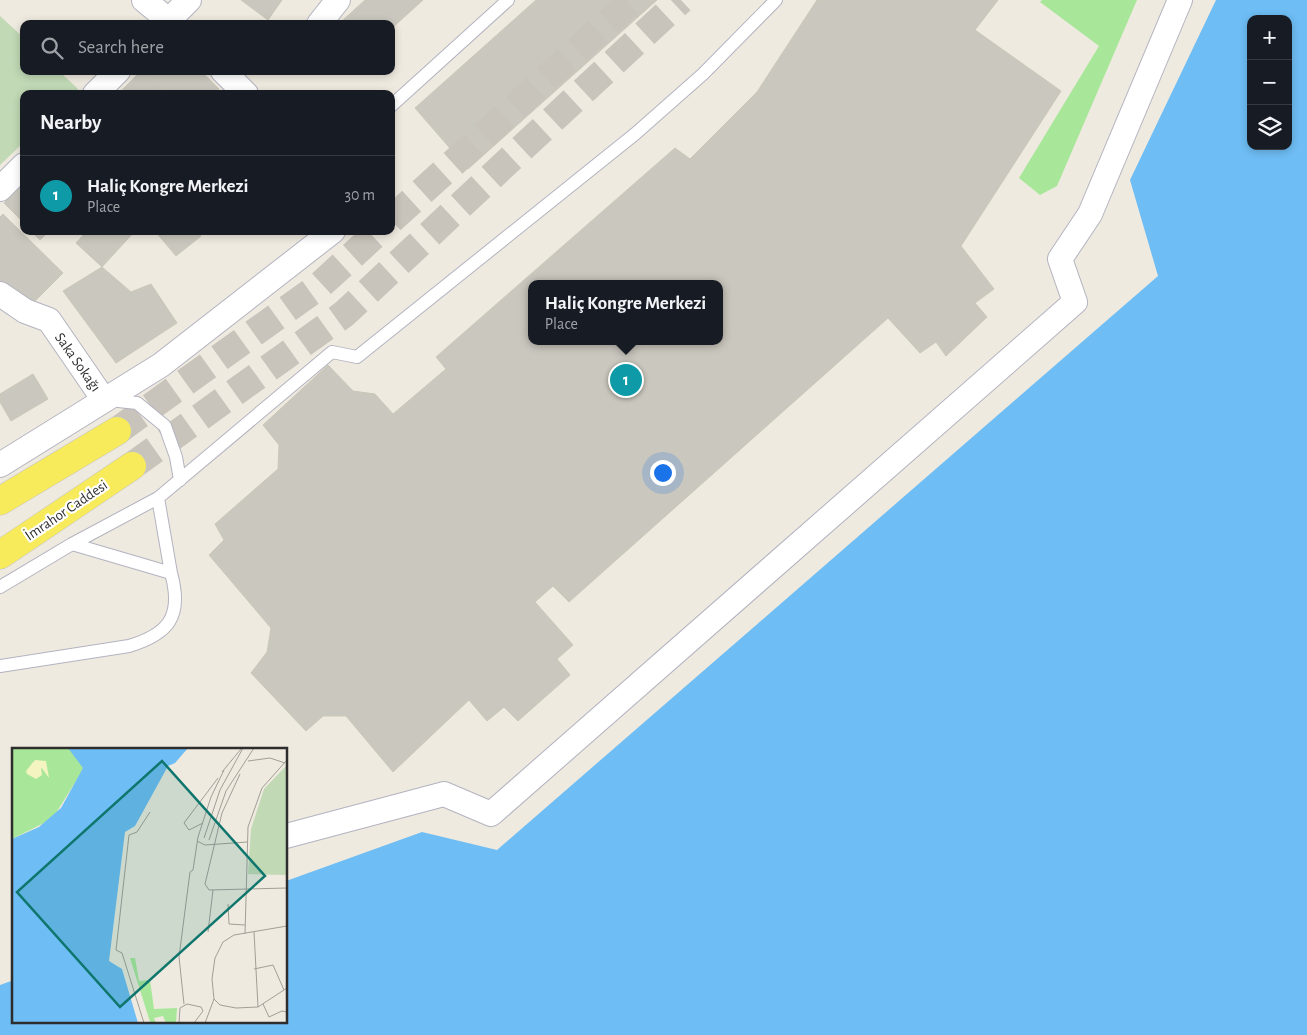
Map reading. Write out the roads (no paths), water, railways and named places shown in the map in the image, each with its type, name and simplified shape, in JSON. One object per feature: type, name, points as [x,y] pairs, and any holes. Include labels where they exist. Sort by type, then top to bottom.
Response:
[{"type":"main road","points":[[0,501],[117,431]]},
{"type":"main road","name":"İmrahor Caddesi","points":[[0,555],[132,466]]},
{"type":"street","points":[[144,0],[167,20]]},
{"type":"street","points":[[171,20],[189,0]]},
{"type":"street","points":[[322,20],[338,0]]},
{"type":"street","points":[[288,835],[444,794],[491,814],[1075,302],[1060,260],[1090,214],[1180,0]]},
{"type":"street","points":[[99,90],[114,75]]},
{"type":"street","points":[[227,75],[242,90]]},
{"type":"street","points":[[0,189],[20,170]]},
{"type":"street","points":[[0,465],[161,365],[328,235]]},
{"type":"street","name":"Saka Sokağı","points":[[0,294],[25,312],[49,320],[104,400]]},
{"type":"lane","points":[[395,102],[508,0]]},
{"type":"lane","points":[[0,587],[72,544],[158,498],[332,352],[357,356],[598,165],[703,74],[776,0]]},
{"type":"lane","points":[[104,400],[137,403],[165,426],[176,457],[180,480]]},
{"type":"lane","points":[[0,666],[128,646],[149,640],[167,628],[174,612],[177,593],[171,573],[158,498]]},
{"type":"lane","points":[[72,544],[171,573]]},
{"type":"water","points":[[1216,0],[1307,0],[1307,1035],[0,1035],[0,985],[12,981],[12,1022],[288,1022],[288,880],[422,832],[497,850],[1158,276],[1130,180]]},
{"type":"tunnel","points":[[395,216],[632,0]]},
{"type":"tunnel","points":[[132,466],[344,314],[681,0]]},
{"type":"tunnel","points":[[117,431],[318,287],[375,235]]},
{"type":"place","name":"Haliç Kongre Merkezi","points":[[626,380]]}]
